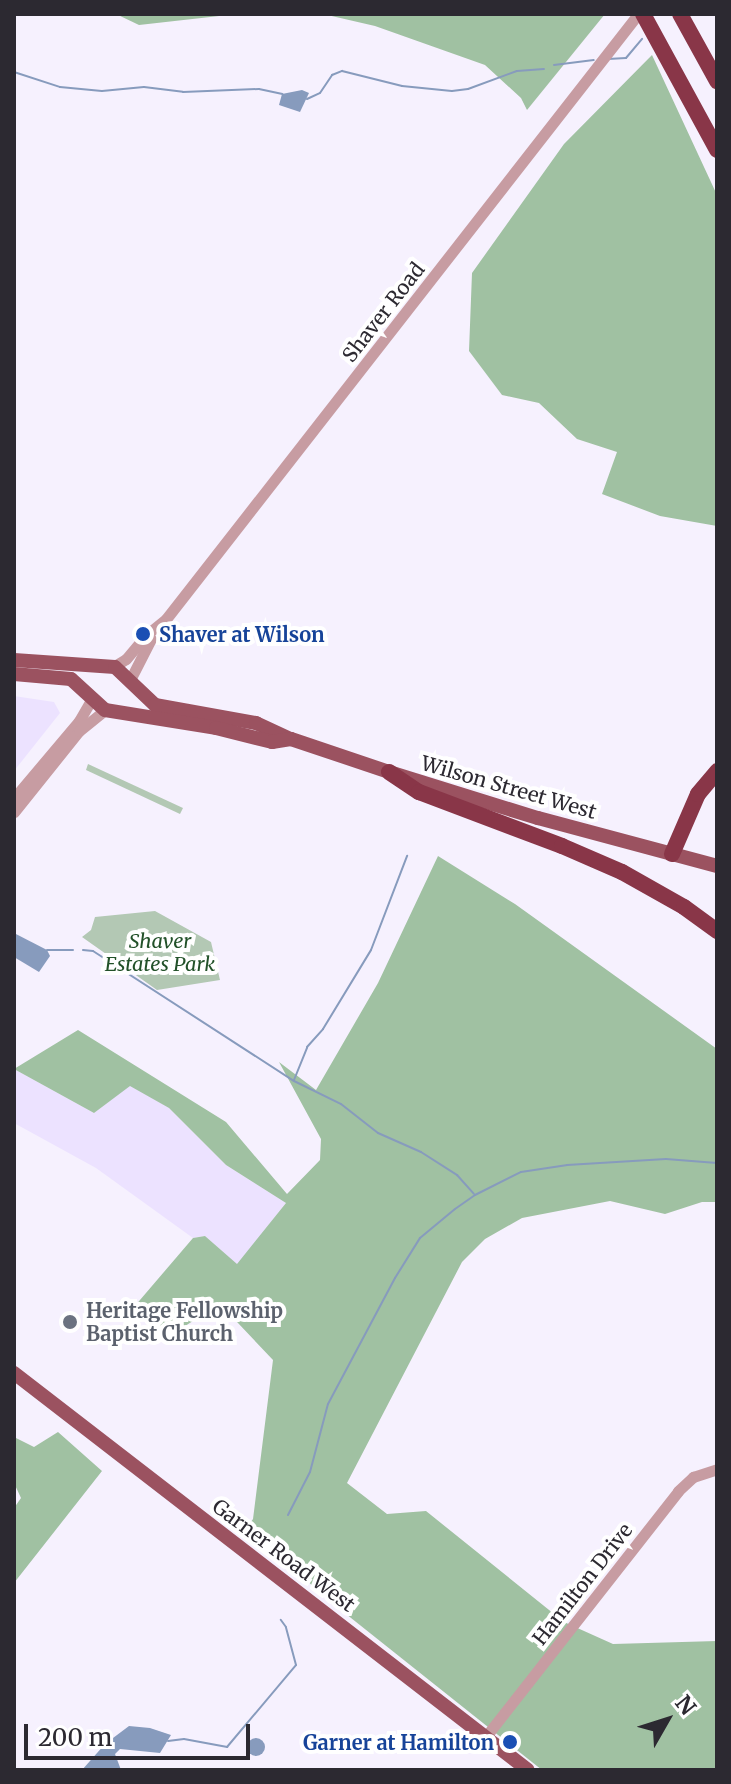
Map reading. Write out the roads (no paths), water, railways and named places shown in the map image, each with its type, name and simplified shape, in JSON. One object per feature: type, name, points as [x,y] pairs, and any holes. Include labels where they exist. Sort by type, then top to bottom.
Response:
[{"type":"highway","points":[[641,14],[717,150]]},
{"type":"highway","points":[[680,14],[717,81]]},
{"type":"highway","points":[[672,854],[698,794],[717,771]]},
{"type":"highway","points":[[389,772],[419,792],[622,872],[684,907],[717,931]]},
{"type":"main road","points":[[14,660],[123,670],[130,680],[131,698],[109,710],[91,700],[69,678],[14,674]]},
{"type":"main road","points":[[91,700],[90,680],[109,667]]},
{"type":"main road","name":"Wilson Street West","points":[[130,680],[143,697],[155,705],[256,723],[291,739],[389,772],[717,866]]},
{"type":"main road","name":"Wilson Street West","points":[[109,710],[216,728],[272,742],[291,739]]},
{"type":"main road","name":"Garner Road West","points":[[14,1373],[487,1735],[528,1770]]},
{"type":"street","name":"Shaver Road","points":[[109,667],[126,659],[154,630],[641,14]]},
{"type":"street","name":"Shaver Road","points":[[130,680],[154,630]]},
{"type":"street","points":[[14,798],[79,721],[91,700]]},
{"type":"street","points":[[14,812],[79,731],[109,710]]},
{"type":"street","name":"Hamilton Drive","points":[[487,1735],[682,1487],[699,1474],[717,1469]]},
{"type":"water","points":[[302,90],[309,93],[300,112],[279,105],[282,94]]},
{"type":"water","points":[[14,933],[47,950],[50,956],[39,972],[14,957]]},
{"type":"water","points":[[129,1726],[150,1728],[171,1735],[160,1753],[120,1749],[115,1754],[121,1770],[82,1770],[105,1744]]},
{"type":"water","points":[[256,1738],[265,1747],[256,1756],[247,1747]]},
{"type":"waterway","points":[[608,59],[626,58],[642,39]]},
{"type":"waterway","points":[[554,65],[594,60]]},
{"type":"waterway","points":[[307,99],[320,93],[332,75],[342,71],[402,86],[452,91],[468,89],[517,71],[544,69]]},
{"type":"waterway","points":[[14,72],[60,87],[102,91],[144,87],[183,92],[259,89],[282,94]]},
{"type":"waterway","points":[[294,1080],[307,1047],[323,1029],[371,950],[407,856]]},
{"type":"waterway","points":[[47,950],[73,950]]},
{"type":"waterway","points":[[83,950],[93,951],[294,1081],[341,1104],[378,1133],[421,1152],[457,1175],[474,1194]]},
{"type":"waterway","points":[[288,1515],[310,1472],[328,1404],[395,1278],[420,1238],[455,1209],[475,1195],[521,1172],[567,1165],[666,1159],[717,1163]]},
{"type":"waterway","points":[[168,1741],[184,1739],[227,1747],[296,1665],[286,1627],[281,1620]]},
{"type":"place","name":"Shaver at Wilson","points":[[143,634]]},
{"type":"place","name":"Heritage Fellowship Baptist Church","points":[[70,1322]]},
{"type":"place","name":"Garner at Hamilton","points":[[510,1742]]},
{"type":"park label","name":"Shaver Estates Park","points":[[160,952]]}]
